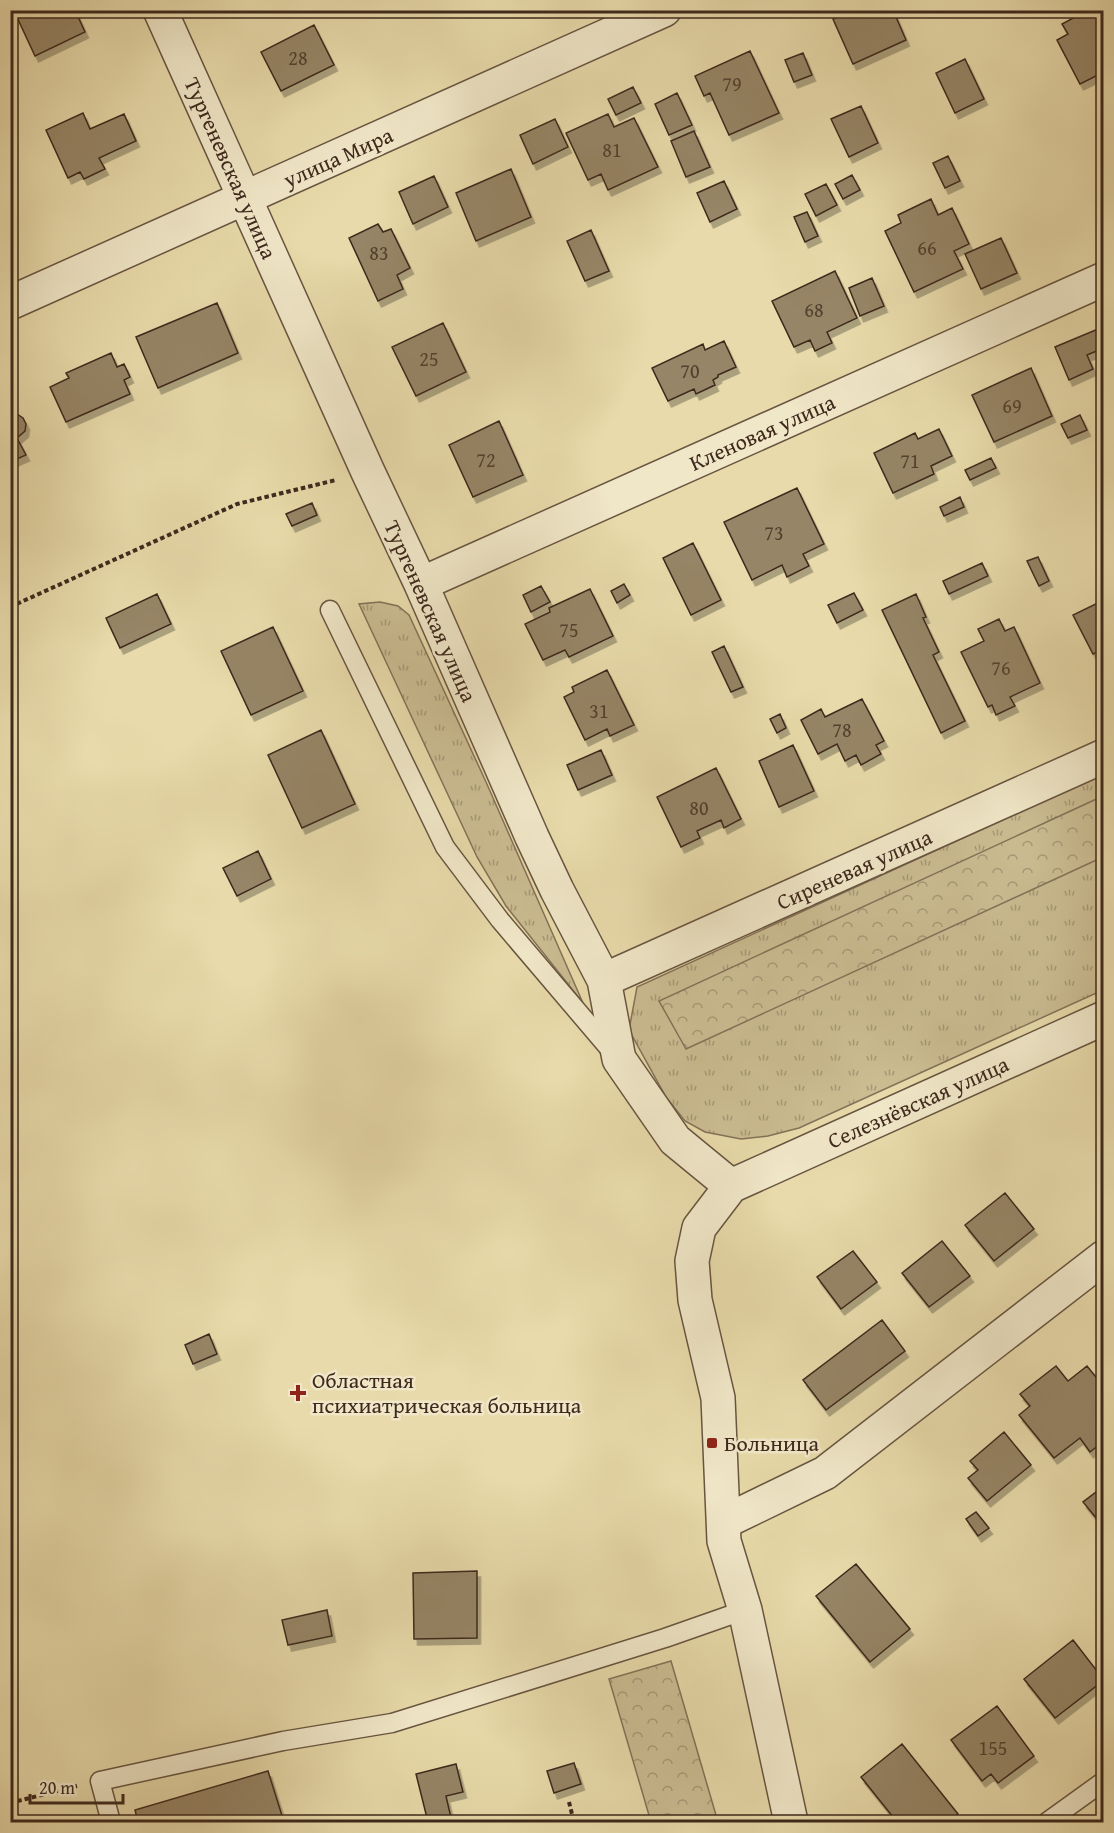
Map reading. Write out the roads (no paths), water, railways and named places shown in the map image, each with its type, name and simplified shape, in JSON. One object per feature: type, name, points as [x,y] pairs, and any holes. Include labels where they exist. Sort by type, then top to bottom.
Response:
[{"type":"street","name":"Тургеневская улица","points":[[160,10],[368,472],[421,584],[557,890],[604,980],[619,1059],[675,1140],[731,1185]]},
{"type":"street","name":"улица Мира","points":[[10,303],[664,10]]},
{"type":"street","name":"Кленовая улица","points":[[421,584],[1104,279]]},
{"type":"street","name":"Сиреневая улица","points":[[604,980],[1104,756]]},
{"type":"street","name":"Селезнёвская улица","points":[[731,1185],[1104,1018]]},
{"type":"street","points":[[731,1185],[699,1228],[692,1261],[695,1300],[718,1398],[724,1541],[745,1610],[791,1822]]},
{"type":"street","points":[[724,1522],[825,1473],[1104,1257]]},
{"type":"lane","points":[[330,610],[445,847],[500,920],[619,1059]]},
{"type":"lane","points":[[111,1822],[100,1781],[283,1741],[392,1722],[671,1636],[745,1610]]},
{"type":"lane","points":[[1047,1822],[1104,1780]]},
{"type":"place","name":"Областная психиатрическая больница","points":[[298,1393]]},
{"type":"place","name":"Больница","points":[[712,1443]]}]
